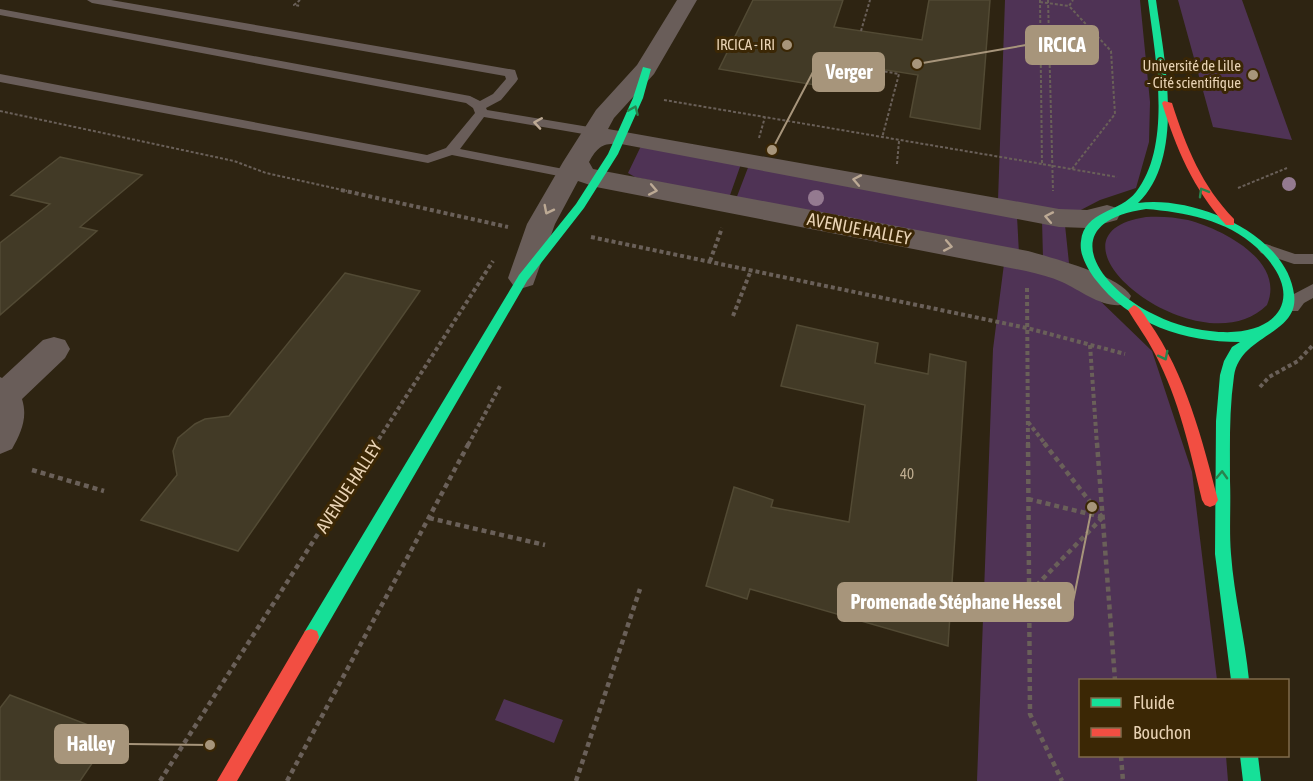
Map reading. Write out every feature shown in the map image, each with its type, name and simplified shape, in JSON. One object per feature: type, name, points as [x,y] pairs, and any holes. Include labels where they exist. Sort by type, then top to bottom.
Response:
[{"type":"main road","points":[[1152,0],[1162,90],[1161,128],[1154,169],[1145,191],[1089,230],[1087,252],[1099,279],[1148,327],[1163,353],[1181,393],[1223,554]]},
{"type":"main road","points":[[585,158],[621,137],[636,108],[646,69]]},
{"type":"main road","points":[[1162,90],[1175,130],[1202,191],[1218,212],[1264,248],[1280,265],[1290,282],[1293,299],[1289,314],[1277,327],[1258,335],[1237,351],[1227,375],[1221,484],[1223,554],[1240,679]]},
{"type":"main road","points":[[1116,211],[1158,206],[1182,209],[1208,216],[1244,234]]},
{"type":"main road","points":[[226,781],[523,278]]},
{"type":"main road","points":[[1124,302],[1159,322],[1203,335],[1233,338],[1258,335]]},
{"type":"main road","points":[[1249,757],[1252,781]]},
{"type":"street","points":[[523,278],[541,224],[585,158],[615,102],[646,69],[687,0]]},
{"type":"street","points":[[585,158],[604,136],[621,137],[1059,218],[1087,219],[1116,211]]},
{"type":"street","name":"AVENUE HALLEY","points":[[585,158],[1028,261],[1071,274],[1124,302]]},
{"type":"street","points":[[0,439],[7,419],[8,406],[2,392],[54,349]]},
{"type":"lane","points":[[92,0],[511,73],[512,79],[497,97],[480,110],[451,151]]},
{"type":"lane","points":[[0,12],[470,100],[480,110],[585,158]]},
{"type":"lane","points":[[0,78],[428,159],[451,151],[585,158]]},
{"type":"lane","points":[[1264,248],[1294,258],[1313,260]]},
{"type":"lane","points":[[1292,307],[1298,299],[1313,290]]},
{"type":"path","points":[[300,0],[294,5],[301,6]]},
{"type":"path","points":[[861,31],[870,0]]},
{"type":"path","points":[[1069,6],[1073,0]]},
{"type":"path","points":[[1042,164],[1040,1],[1069,6],[1111,51],[1115,114],[1072,169]]},
{"type":"path","points":[[1048,2],[1053,192]]},
{"type":"path","points":[[860,67],[899,74],[882,138]]},
{"type":"path","points":[[660,99],[1128,179]]},
{"type":"path","points":[[0,111],[234,161],[266,173],[514,228]]},
{"type":"path","points":[[896,166],[899,141]]},
{"type":"path","points":[[1230,191],[1287,168]]},
{"type":"path","points":[[584,236],[1027,328],[1131,355]]},
{"type":"path","name":"AVENUE HALLEY","points":[[160,781],[495,259]]},
{"type":"path","points":[[733,316],[751,270]]},
{"type":"path","points":[[1027,328],[1030,714],[1062,781]]},
{"type":"path","points":[[1090,345],[1115,679]]},
{"type":"path","points":[[1258,389],[1269,377],[1298,361],[1313,345]]},
{"type":"path","points":[[287,781],[502,382]]},
{"type":"path","points":[[1028,421],[1102,517]]},
{"type":"path","points":[[32,470],[104,490]]},
{"type":"path","points":[[1029,499],[1102,517]]},
{"type":"path","points":[[1029,593],[1102,517]]},
{"type":"path","points":[[429,518],[545,545]]},
{"type":"path","points":[[576,781],[640,589]]},
{"type":"path","points":[[1121,757],[1123,781]]},
{"type":"shaded area","points":[[1005,0],[1140,0],[1150,102],[1149,142],[1136,188],[1100,200],[1075,213],[998,200]]},
{"type":"shaded area","points":[[1178,0],[1242,0],[1292,140],[1213,127]]},
{"type":"shaded area","points":[[641,146],[741,164],[729,198],[635,177],[628,173]]},
{"type":"shaded area","points":[[749,165],[1017,216],[1019,254],[736,199]]},
{"type":"shaded area","points":[[1146,217],[1178,218],[1202,224],[1233,239],[1247,249],[1259,261],[1267,274],[1270,289],[1267,305],[1238,321],[1203,322],[1168,311],[1137,293],[1114,270],[1105,248],[1114,229]]},
{"type":"shaded area","points":[[1042,220],[1065,225],[1069,263],[1043,258]]},
{"type":"shaded area","points":[[1004,264],[1052,274],[1093,294],[1152,351],[1192,472],[1217,679],[1079,679],[1079,757],[1226,757],[1228,781],[977,781],[993,349]]},
{"type":"shaded area","points":[[504,699],[563,720],[554,743],[495,720]]},
{"type":"building","points":[[753,0],[843,0],[834,27],[922,40],[929,0],[990,0],[980,129],[910,117],[918,75],[824,60],[815,85],[719,69]]},
{"type":"building","points":[[60,157],[142,175],[80,227],[97,231],[0,315],[0,243],[50,204],[11,195]]},
{"type":"building","points":[[345,273],[420,291],[238,551],[141,520],[177,475],[173,451],[178,438],[205,419],[229,416]]},
{"type":"building","points":[[797,325],[878,343],[875,363],[928,374],[930,354],[966,362],[948,646],[750,589],[747,599],[706,586],[734,487],[773,500],[771,507],[849,522],[865,405],[781,386]]},
{"type":"building","points":[[10,695],[112,734],[80,781],[0,781],[0,708]]},
{"type":"traffic: fast","points":[[1125,208],[1142,192],[1153,174],[1159,151],[1162,126],[1161,72],[1152,0]]},
{"type":"traffic: fast","points":[[311,637],[523,278],[580,206],[613,154],[638,98],[646,69]]},
{"type":"traffic: fast","points":[[1146,205],[1192,212],[1221,221],[1260,244],[1276,263],[1286,280],[1289,297],[1286,312],[1277,323],[1262,332],[1243,337],[1199,334],[1171,327],[1144,315],[1118,296],[1095,270],[1088,255],[1086,240],[1092,227],[1106,215],[1121,209],[1146,205]]},
{"type":"traffic: fast","points":[[1240,679],[1223,554],[1223,421],[1227,375],[1231,361],[1237,351],[1258,335]]},
{"type":"traffic: fast","points":[[1249,757],[1252,781]]},
{"type":"traffic: jam","points":[[1167,103],[1191,167],[1208,196],[1230,222]]},
{"type":"traffic: jam","points":[[1134,310],[1162,354],[1182,401],[1210,500]]},
{"type":"traffic: jam","points":[[226,781],[311,637]]},
{"type":"place","name":"IRCICA - IRI","points":[[787,45]]},
{"type":"place","name":"IRCICA","points":[[917,64]]},
{"type":"place","name":"Université de Lille ‐ Cité scientifique","points":[[1253,75]]},
{"type":"place","name":"Verger","points":[[772,150]]},
{"type":"place","name":"Promenade Stéphane Hessel","points":[[1092,507]]},
{"type":"place","name":"Halley","points":[[210,745]]}]
